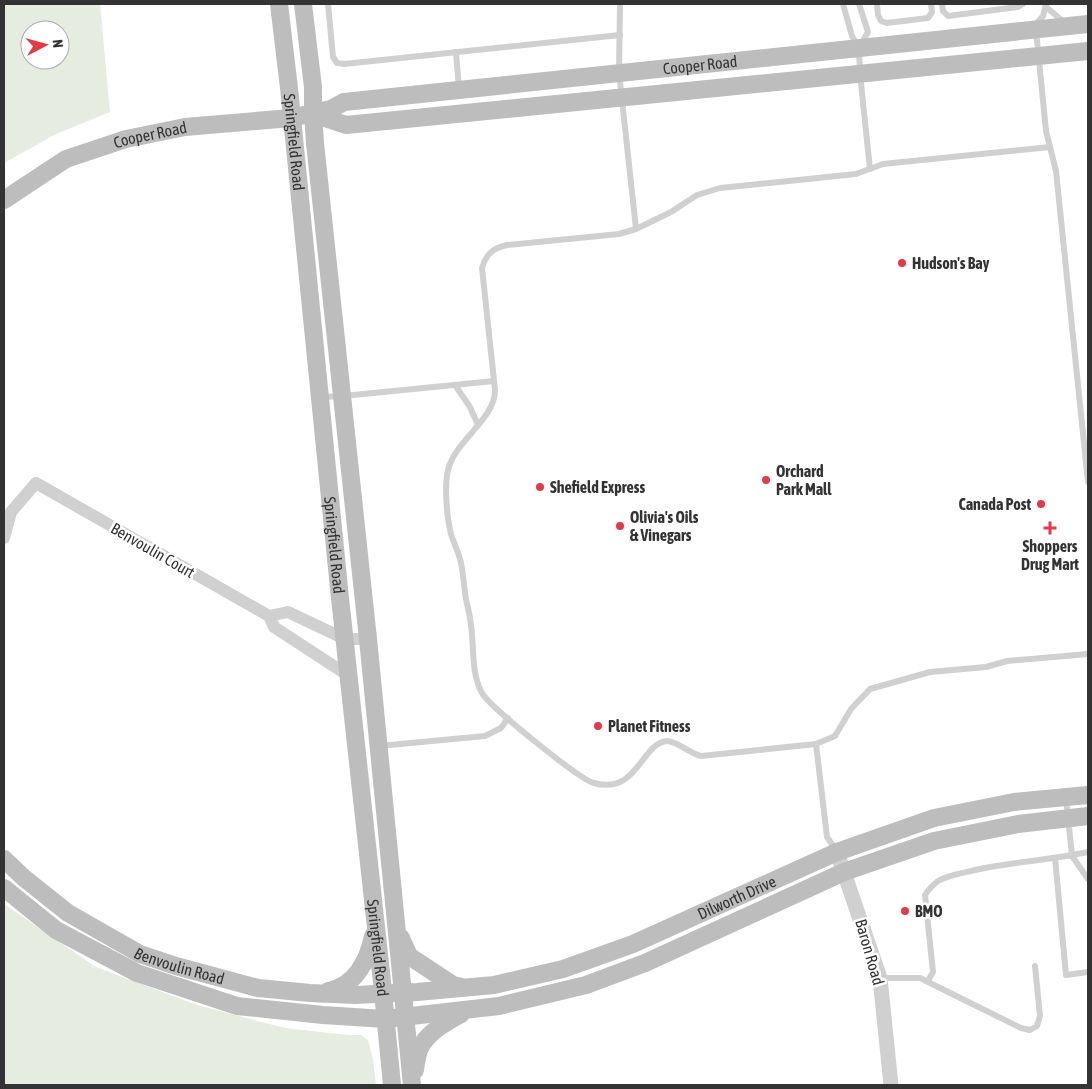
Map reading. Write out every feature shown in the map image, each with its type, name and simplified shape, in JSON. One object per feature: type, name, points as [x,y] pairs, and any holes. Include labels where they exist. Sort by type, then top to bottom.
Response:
[{"type":"main road","name":"Springfield Road","points":[[279,4],[392,1085]]},
{"type":"main road","name":"Springfield Road","points":[[303,4],[313,87],[312,114],[343,396],[412,1084]]},
{"type":"main road","name":"Cooper Road","points":[[4,200],[66,159],[126,139],[185,127],[291,118],[331,110],[344,102],[1081,25]]},
{"type":"main road","name":"Cooper Road","points":[[312,114],[346,125],[1088,51]]},
{"type":"main road","name":"Dilworth Drive","points":[[383,994],[494,985],[562,969],[633,944],[837,852],[934,818],[1014,802],[1088,795]]},
{"type":"main road","name":"Dilworth Drive","points":[[386,1019],[499,1006],[586,985],[645,963],[844,872],[934,841],[1018,824],[1088,816]]},
{"type":"main road","name":"Benvoulin Road","points":[[4,859],[24,878],[68,913],[140,954],[176,966],[258,988],[310,993],[383,994]]},
{"type":"main road","name":"Benvoulin Road","points":[[4,888],[56,930],[137,973],[237,1006],[386,1019]]},
{"type":"main road","points":[[396,926],[409,956],[453,985],[468,988]]},
{"type":"main road","points":[[310,993],[337,989],[351,982],[370,953],[375,927]]},
{"type":"main road","points":[[412,1084],[420,1049],[429,1036],[447,1022],[470,1010]]},
{"type":"street","name":"Benvoulin Court","points":[[4,538],[11,512],[36,483],[269,616],[274,627],[349,676]]},
{"type":"street","points":[[269,616],[288,612],[345,639],[368,639]]},
{"type":"street","name":"Baron Road","points":[[837,852],[880,978],[891,1085]]},
{"type":"lane","points":[[328,4],[333,57],[337,62],[344,64],[620,35]]},
{"type":"lane","points":[[620,4],[619,72],[636,229]]},
{"type":"lane","points":[[843,4],[852,36],[859,48],[870,169]]},
{"type":"lane","points":[[859,4],[868,32],[859,48]]},
{"type":"lane","points":[[877,4],[878,16],[887,23],[928,18],[932,12],[931,4]]},
{"type":"lane","points":[[942,4],[943,11],[948,16],[1018,8],[1023,4]]},
{"type":"lane","points":[[1081,25],[1064,22],[1046,5],[1038,23],[1032,30],[1039,56],[1046,131],[1056,174],[1088,482]]},
{"type":"lane","points":[[456,52],[459,90]]},
{"type":"lane","points":[[1050,147],[883,164],[856,174],[720,188],[708,191],[636,229],[619,234],[495,248],[486,257],[482,268],[494,381],[494,400],[488,412],[457,450],[448,469],[446,489],[450,532],[462,568],[478,683],[484,697],[580,777],[600,785],[615,783],[630,776],[654,747],[665,741],[674,742],[689,752],[701,756],[816,744],[835,736],[852,709],[870,689],[930,672],[1088,654]]},
{"type":"lane","points":[[320,397],[494,381]]},
{"type":"lane","points":[[454,385],[470,407],[478,424]]},
{"type":"lane","points":[[378,746],[485,736],[501,728],[508,718]]},
{"type":"lane","points":[[816,744],[827,837],[837,852]]},
{"type":"lane","points":[[1066,796],[1072,856],[1088,879]]},
{"type":"lane","points":[[928,981],[933,972],[925,895],[933,884],[939,880],[959,874],[1004,864],[1072,856],[1088,852]]},
{"type":"lane","points":[[1055,858],[1066,975],[1088,972]]},
{"type":"lane","points":[[880,978],[920,978],[1021,1028],[1030,1030],[1037,1026],[1040,1016],[1036,966]]},
{"type":"shaded area","points":[[4,4],[100,4],[110,112],[56,134],[4,163]]},
{"type":"shaded area","points":[[4,904],[96,967],[197,1005],[285,1028],[361,1035],[368,1040],[373,1059],[376,1085],[4,1085]]},
{"type":"place","name":"Hudson's Bay","points":[[902,263]]},
{"type":"place","name":"Orchard Park Mall","points":[[766,480]]},
{"type":"place","name":"Shefield Express","points":[[540,487]]},
{"type":"place","name":"Canada Post","points":[[1041,504]]},
{"type":"place","name":"Olivia's Oils & Vinegars","points":[[620,526]]},
{"type":"place","name":"Shoppers Drug Mart","points":[[1050,528]]},
{"type":"place","name":"Planet Fitness","points":[[598,726]]},
{"type":"place","name":"BMO","points":[[905,911]]}]
